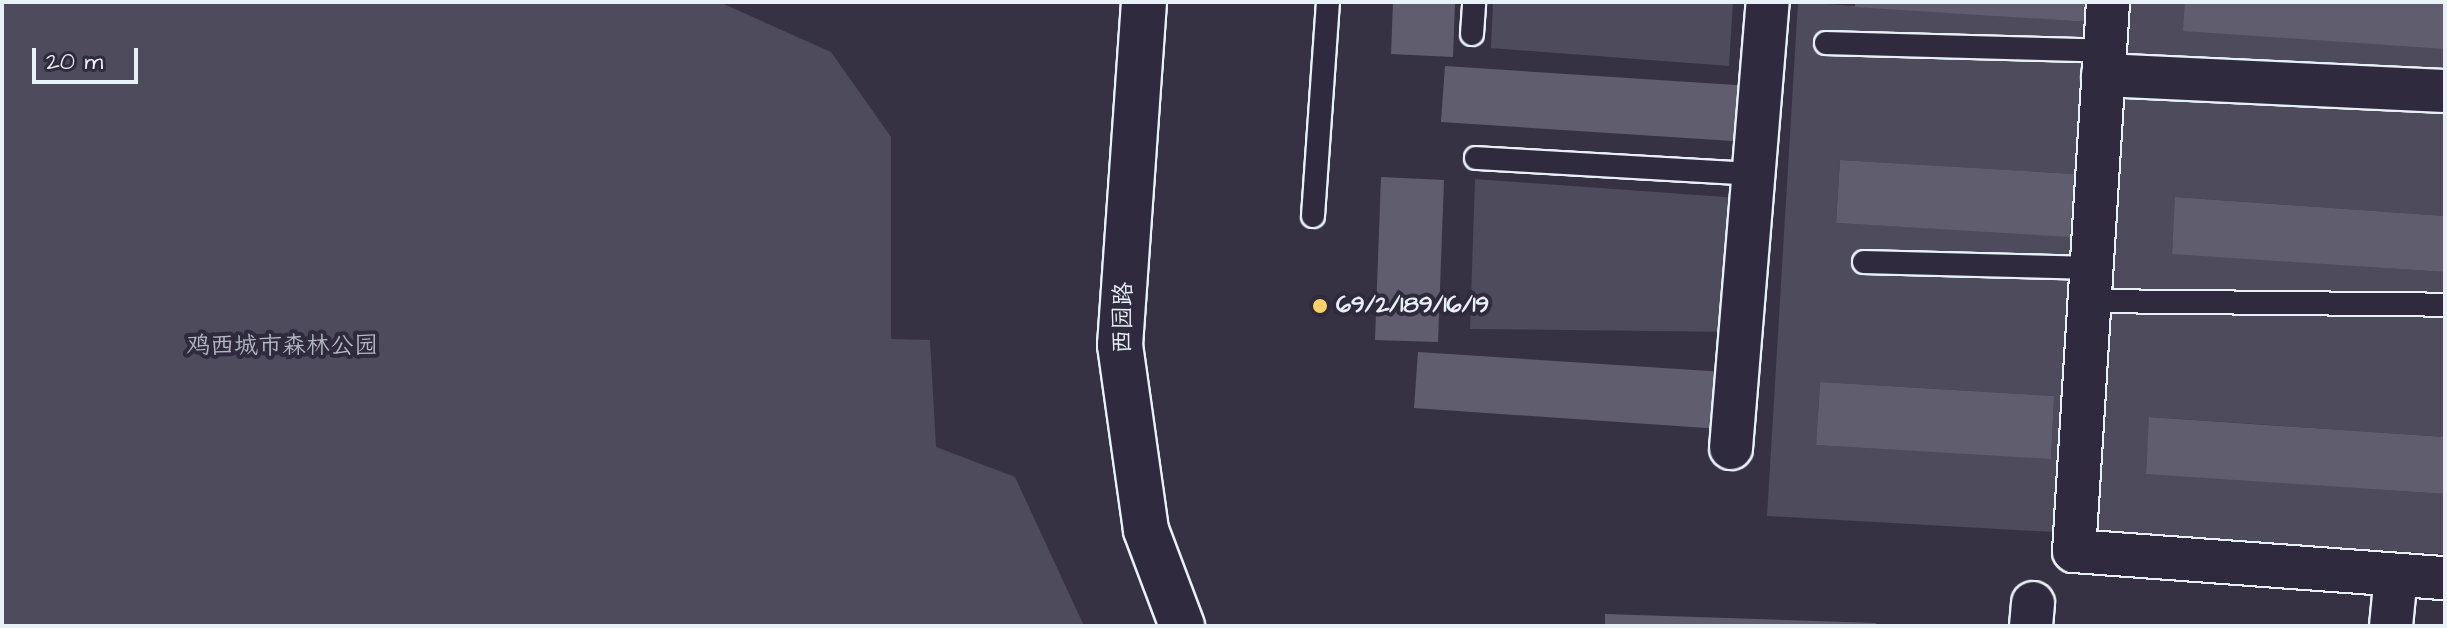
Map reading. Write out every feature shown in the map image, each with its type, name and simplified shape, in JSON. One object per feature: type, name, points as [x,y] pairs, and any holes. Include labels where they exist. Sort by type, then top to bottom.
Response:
[{"type":"main road","name":"西园路","points":[[1144,2],[1120,345],[1146,530],[1182,626]]},
{"type":"street","points":[[1731,448],[1768,2]]},
{"type":"street","points":[[2108,2],[2074,551],[2445,578]]},
{"type":"street","points":[[2104,63],[2445,91]]},
{"type":"street","points":[[2391,626],[2396,575]]},
{"type":"lane","points":[[1313,216],[1328,2]]},
{"type":"lane","points":[[1472,34],[1474,2]]},
{"type":"lane","points":[[1826,43],[2104,63]]},
{"type":"lane","points":[[1476,158],[1754,174]]},
{"type":"lane","points":[[1864,262],[2091,284],[2445,305]]},
{"type":"green space","name":"鸡西城市森林公园","points":[[2,2],[719,2],[831,52],[891,137],[891,339],[930,340],[936,447],[1015,477],[1084,626],[2,626]]},
{"type":"green space","points":[[1493,2],[1733,2],[1729,66],[1491,48]]},
{"type":"green space","points":[[1798,2],[2089,22],[2090,2],[2185,2],[2445,49],[2445,216],[2176,197],[2172,253],[2445,272],[2445,437],[2150,417],[2146,473],[2445,494],[2445,554],[1767,516]],"holes":[[[1840,160],[2073,174],[2070,236],[1836,223]],[[1820,382],[2054,396],[2051,458],[1816,445]]]},
{"type":"green space","points":[[1475,179],[1752,199],[1741,332],[1470,329]]},
{"type":"building","points":[[1393,2],[1455,2],[1453,57],[1391,54]]},
{"type":"building","points":[[1855,2],[2090,2],[2089,22],[1855,7]]},
{"type":"building","points":[[2185,2],[2445,2],[2445,49],[2183,31]]},
{"type":"building","points":[[1445,66],[1751,86],[1748,142],[1441,122]]},
{"type":"building","points":[[1840,160],[2074,174],[2070,237],[1836,223]]},
{"type":"building","points":[[1381,177],[1444,180],[1438,342],[1375,340]]},
{"type":"building","points":[[2175,197],[2445,216],[2445,272],[2172,254]]},
{"type":"building","points":[[1418,352],[1725,372],[1721,429],[1414,408]]},
{"type":"building","points":[[1820,382],[2054,396],[2051,459],[1816,445]]},
{"type":"building","points":[[2149,417],[2445,437],[2445,494],[2146,474]]},
{"type":"building","points":[[1605,614],[1876,623],[1876,626],[1605,626]]},
{"type":"place","name":"69/2/189/16/19","points":[[1320,306]]}]
